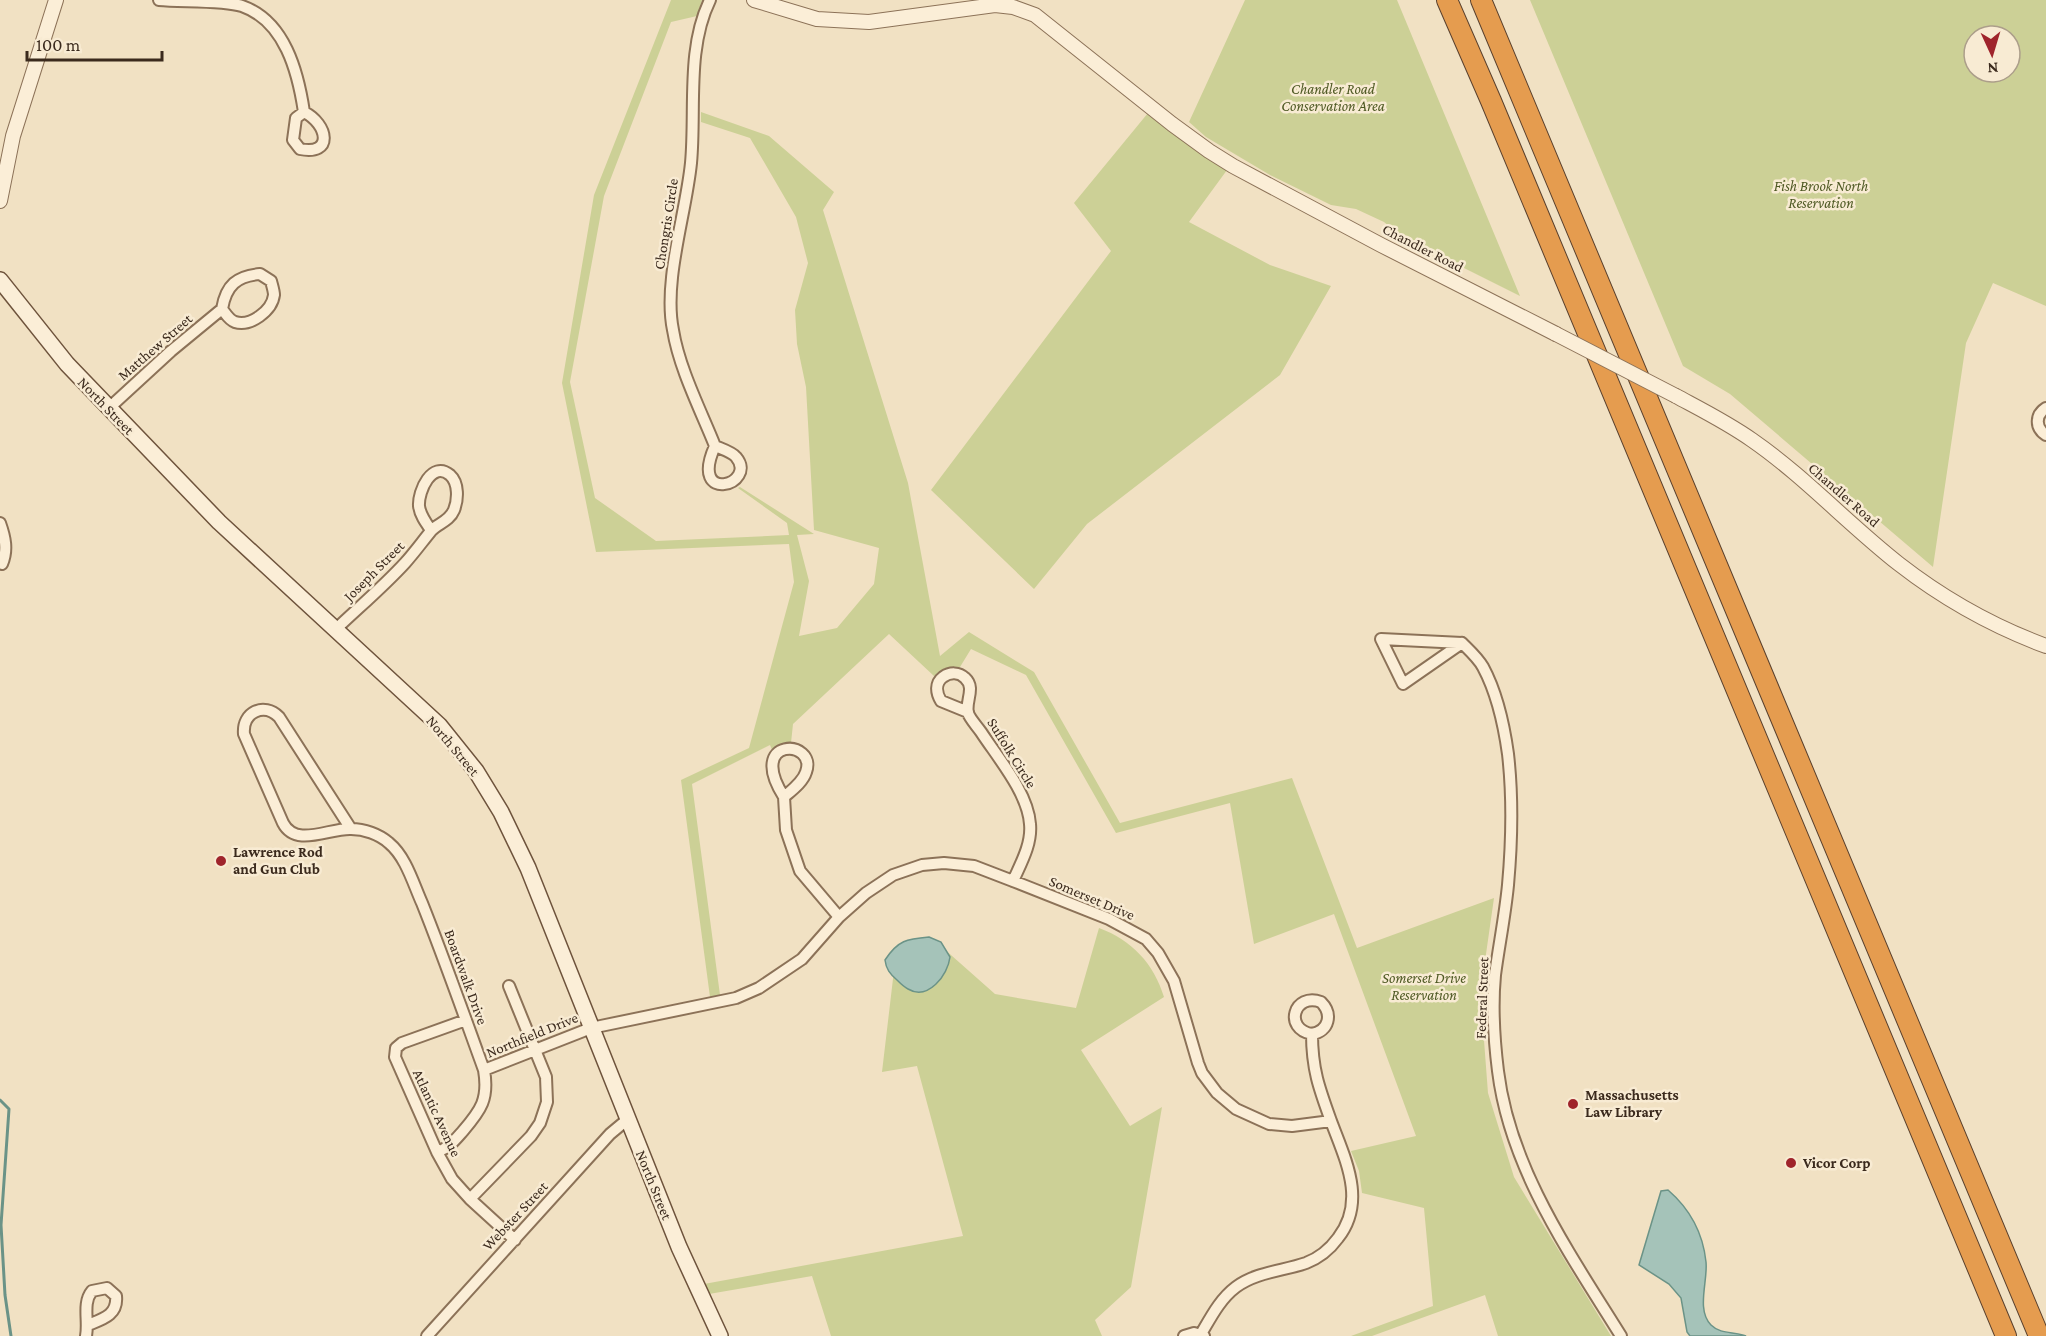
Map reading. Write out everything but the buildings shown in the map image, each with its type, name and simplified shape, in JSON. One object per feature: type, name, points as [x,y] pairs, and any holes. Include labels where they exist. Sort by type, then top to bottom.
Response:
[{"type":"highway","points":[[1447,0],[2006,1336]]},
{"type":"highway","points":[[1481,0],[2039,1336]]},
{"type":"main road","name":"North Street","points":[[0,280],[67,364],[109,408],[219,522],[439,725],[481,779],[501,812],[528,868],[679,1247],[718,1336]]},
{"type":"street","points":[[0,201],[13,136],[56,0]]},
{"type":"street","points":[[159,0],[241,5],[262,16],[275,29],[285,45],[296,72],[304,112]]},
{"type":"street","name":"Chongris Circle","points":[[710,0],[704,11],[696,52],[691,163],[672,282],[671,315],[677,346],[715,446]]},
{"type":"street","name":"Chandler Road","points":[[754,0],[817,19],[856,22],[994,5],[1025,10],[1051,27],[1209,151],[1233,166],[1381,245],[1676,396],[1751,440],[1803,481],[1898,563],[1934,589],[1987,622],[2046,646]]},
{"type":"street","name":"Matthew Street","points":[[109,408],[171,351],[222,309],[224,299],[236,281],[245,276],[260,274],[271,281],[274,296],[261,316],[236,323],[229,319],[222,309]]},
{"type":"street","points":[[2046,408],[2039,414],[2037,420],[2039,430],[2046,435]]},
{"type":"street","name":"Joseph Street","points":[[335,630],[404,564],[431,530],[450,518],[457,498],[454,479],[444,472],[430,476],[420,491],[420,509],[431,530]]},
{"type":"street","points":[[0,523],[6,553],[2,564]]},
{"type":"street","points":[[1381,639],[1392,640],[1462,643],[1403,684],[1381,639]]},
{"type":"street","name":"Federal Street","points":[[1462,643],[1482,666],[1495,696],[1503,724],[1511,788],[1512,825],[1508,887],[1495,977],[1494,1007],[1502,1098],[1510,1129],[1532,1184],[1621,1336]]},
{"type":"street","name":"Boardwalk Drive","points":[[351,829],[279,717],[266,710],[252,713],[245,722],[244,734],[287,829],[301,836],[351,829],[383,838],[400,857],[429,922],[484,1070],[486,1084],[478,1114],[451,1145],[438,1152]]},
{"type":"street","name":"Suffolk Circle","points":[[968,712],[1017,787],[1029,813],[1030,837],[1013,880]]},
{"type":"street","points":[[784,797],[786,830],[800,871],[838,917]]},
{"type":"street","name":"Somerset Drive","points":[[591,1028],[736,998],[759,988],[802,959],[838,917],[866,893],[893,875],[922,865],[944,863],[974,866],[1109,919],[1146,939],[1158,953],[1174,981],[1202,1073],[1226,1102],[1246,1115],[1269,1124],[1292,1126],[1331,1121]]},
{"type":"street","points":[[470,1199],[531,1136],[540,1123],[547,1102],[547,1085],[509,986]]},
{"type":"street","name":"Atlantic Avenue","points":[[466,1020],[402,1043],[395,1052],[396,1060],[452,1179],[514,1240]]},
{"type":"street","name":"Northfield Drive","points":[[484,1070],[591,1028]]},
{"type":"street","points":[[1184,1336],[1194,1333],[1203,1335],[1218,1305],[1237,1286],[1255,1277],[1317,1258],[1342,1234],[1351,1213],[1353,1190],[1348,1167],[1315,1077],[1312,1065],[1312,1034]]},
{"type":"street","name":"Webster Street","points":[[427,1336],[610,1134],[628,1119]]},
{"type":"green space","name":"Somerset Drive Reservation","points":[[671,0],[702,0],[697,16],[671,22],[604,196],[570,382],[595,498],[656,541],[789,535],[787,523],[738,488],[740,487],[814,534],[797,535],[809,581],[799,636],[837,628],[874,584],[879,548],[814,530],[806,387],[797,344],[795,310],[808,263],[796,217],[750,138],[701,122],[701,112],[769,136],[834,192],[823,210],[908,483],[940,656],[969,632],[1034,672],[1120,823],[1292,778],[1357,948],[1494,898],[1483,975],[1482,1014],[1488,1093],[1514,1177],[1611,1336],[1498,1336],[1485,1295],[1372,1336],[1351,1336],[1433,1306],[1424,1208],[1362,1193],[1359,1171],[1351,1151],[1416,1136],[1334,914],[1254,944],[1230,803],[1116,833],[1026,675],[971,649],[960,667],[945,668],[934,676],[889,634],[793,724],[791,743],[781,745],[773,752],[770,745],[692,784],[720,995],[710,997],[681,780],[749,748],[794,582],[789,544],[596,552],[562,383],[594,195]]},
{"type":"green space","name":"Chandler Road Conservation Area","points":[[1245,0],[1397,0],[1520,296],[1402,237],[1384,222],[1356,209],[1331,205],[1270,175],[1206,137],[1189,122]]},
{"type":"green space","name":"Fish Brook North Reservation","points":[[1530,0],[2046,0],[2046,306],[1993,283],[1966,343],[1933,567],[1730,394],[1683,366]]},
{"type":"green space","points":[[1148,113],[1227,170],[1189,222],[1270,265],[1331,286],[1280,375],[1087,524],[1034,589],[931,490],[1111,251],[1074,203]]},
{"type":"green space","points":[[1099,928],[1122,939],[1140,955],[1154,974],[1164,997],[1081,1050],[1130,1126],[1162,1107],[1131,1287],[1095,1320],[1102,1336],[831,1336],[812,1276],[709,1294],[704,1284],[963,1236],[917,1066],[882,1072],[897,945],[934,940],[995,994],[1076,1008]]},
{"type":"water","points":[[929,937],[941,942],[950,957],[945,971],[936,984],[923,992],[915,992],[892,976],[885,960],[899,944]]},
{"type":"water","points":[[1668,1190],[1689,1213],[1702,1241],[1706,1262],[1703,1303],[1707,1319],[1719,1330],[1746,1336],[1690,1336],[1687,1332],[1681,1298],[1669,1284],[1639,1265],[1661,1191]]},
{"type":"waterway","points":[[0,1100],[9,1109],[1,1225],[5,1295],[11,1336]]},
{"type":"place","name":"Lawrence Rod and Gun Club","points":[[221,861]]},
{"type":"place","name":"Massachusetts Law Library","points":[[1573,1104]]},
{"type":"place","name":"Vicor Corp","points":[[1791,1163]]}]
